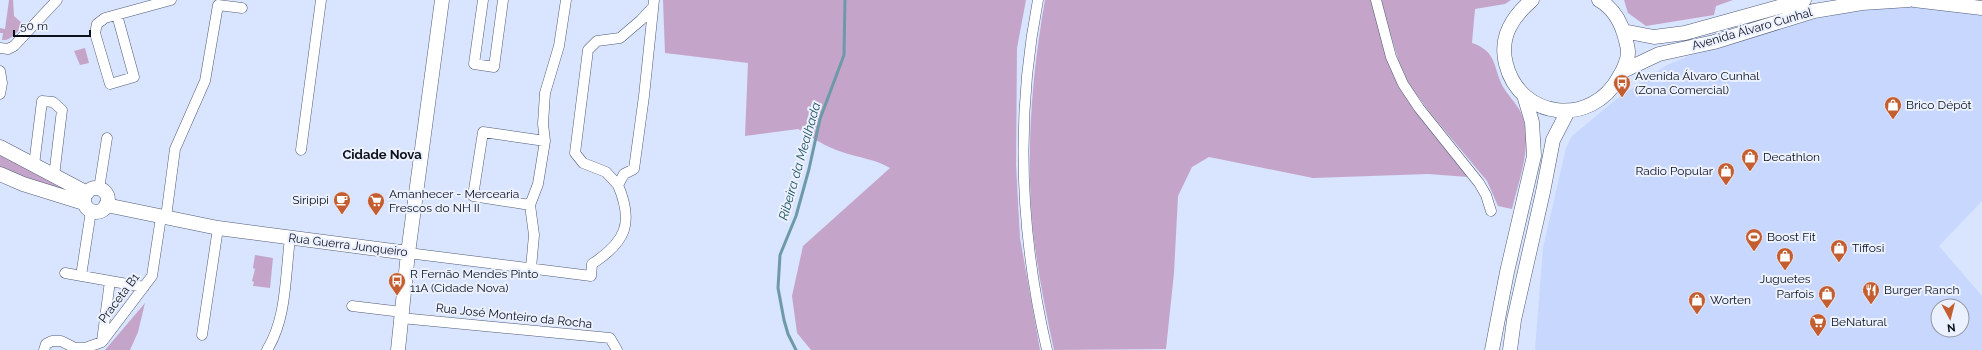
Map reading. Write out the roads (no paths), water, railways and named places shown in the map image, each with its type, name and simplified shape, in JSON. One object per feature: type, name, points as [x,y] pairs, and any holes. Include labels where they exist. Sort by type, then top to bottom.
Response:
[{"type":"main road","points":[[398,350],[408,253],[442,0]]},
{"type":"main road","points":[[1532,0],[1518,12],[1508,30],[1505,44],[1505,58],[1508,72],[1514,84],[1524,95],[1552,110],[1568,111],[1586,108],[1602,100],[1611,91],[1623,71],[1628,52],[1623,30],[1612,6],[1599,0]]},
{"type":"main road","name":"Avenida Álvaro Cunhal","points":[[1623,30],[1654,37],[1686,33],[1804,0]]},
{"type":"main road","name":"Avenida Álvaro Cunhal","points":[[1623,71],[1659,54],[1714,42],[1814,11],[1862,2],[1909,0]]},
{"type":"main road","points":[[1914,0],[1982,8]]},
{"type":"main road","points":[[1492,350],[1507,272],[1534,156],[1532,122],[1524,95]]},
{"type":"main road","points":[[1510,350],[1514,320],[1543,192],[1553,140],[1568,111]]},
{"type":"main road","points":[[0,147],[54,176],[90,199]]},
{"type":"main road","points":[[0,174],[23,184],[90,199]]},
{"type":"main road","name":"Rua Guerra Junqueiro","points":[[90,199],[106,194],[108,202],[106,205],[218,228],[408,253]]},
{"type":"street","points":[[0,48],[8,49],[14,46],[57,0]]},
{"type":"street","points":[[117,15],[134,77],[110,84],[95,33],[97,24],[105,18],[171,0]]},
{"type":"street","points":[[302,150],[321,0]]},
{"type":"street","points":[[483,0],[474,64],[494,67],[504,0]]},
{"type":"street","points":[[531,268],[534,235],[530,206],[538,184],[545,142],[543,124],[545,93],[559,46],[566,0]]},
{"type":"street","points":[[1038,0],[1027,72],[1023,157],[1024,209],[1032,281],[1047,350]]},
{"type":"street","points":[[1376,0],[1392,57],[1403,84],[1419,108],[1479,183],[1486,195],[1491,211]]},
{"type":"street","name":"Praceta B1","points":[[44,350],[46,344],[52,341],[61,341],[75,349],[85,348],[102,342],[152,276],[164,217],[175,149],[205,81],[218,4],[242,8]]},
{"type":"street","points":[[653,4],[644,96],[634,169],[624,174],[618,185],[606,172],[583,163],[575,153],[588,50],[598,41],[620,38],[641,20],[653,4]]},
{"type":"street","points":[[0,71],[2,83],[0,94]]},
{"type":"street","points":[[34,165],[42,101],[53,102],[62,110],[54,176]]},
{"type":"street","points":[[530,206],[473,196],[483,132],[545,142]]},
{"type":"street","points":[[81,276],[90,199],[107,138]]},
{"type":"street","name":"Rua Guerra Junqueiro","points":[[408,253],[591,276],[592,264],[619,243],[626,224],[625,202],[618,185]]},
{"type":"street","points":[[202,335],[218,228]]},
{"type":"street","points":[[267,350],[274,338],[281,320],[290,238]]},
{"type":"street","points":[[65,274],[144,287]]},
{"type":"street","points":[[102,342],[110,281]]},
{"type":"street","points":[[352,306],[402,315]]},
{"type":"street","name":"Rua José Monteiro da Rocha","points":[[402,315],[610,338],[617,350]]},
{"type":"waterway","name":"Ribeira da Mealhada","points":[[796,350],[788,334],[778,288],[780,255],[796,216],[809,169],[820,119],[844,55],[845,0]]},
{"type":"place","name":"Avenida Álvaro Cunhal (Zona Comercial)","points":[[1622,98]]},
{"type":"place","name":"Brico Dépôt","points":[[1893,120]]},
{"type":"place","name":"Decathlon","points":[[1750,172]]},
{"type":"place","name":"Radio Popular","points":[[1726,186]]},
{"type":"place","name":"Siripipi","points":[[342,215]]},
{"type":"place","name":"Amanhecer - Mercearia Frescos do NH II","points":[[376,216]]},
{"type":"place","name":"Boost Fit","points":[[1754,252]]},
{"type":"place","name":"Tiffosi","points":[[1839,263]]},
{"type":"place","name":"Juguetes","points":[[1785,271]]},
{"type":"place","name":"R Fernão Mendes Pinto 11A (Cidade Nova)","points":[[397,296]]},
{"type":"place","name":"Burger Ranch","points":[[1871,305]]},
{"type":"place","name":"Parfois","points":[[1827,309]]},
{"type":"place","name":"Worten","points":[[1697,315]]},
{"type":"place","name":"BeNatural","points":[[1818,337]]},
{"type":"district","name":"Cidade Nova","points":[[382,154]]}]
